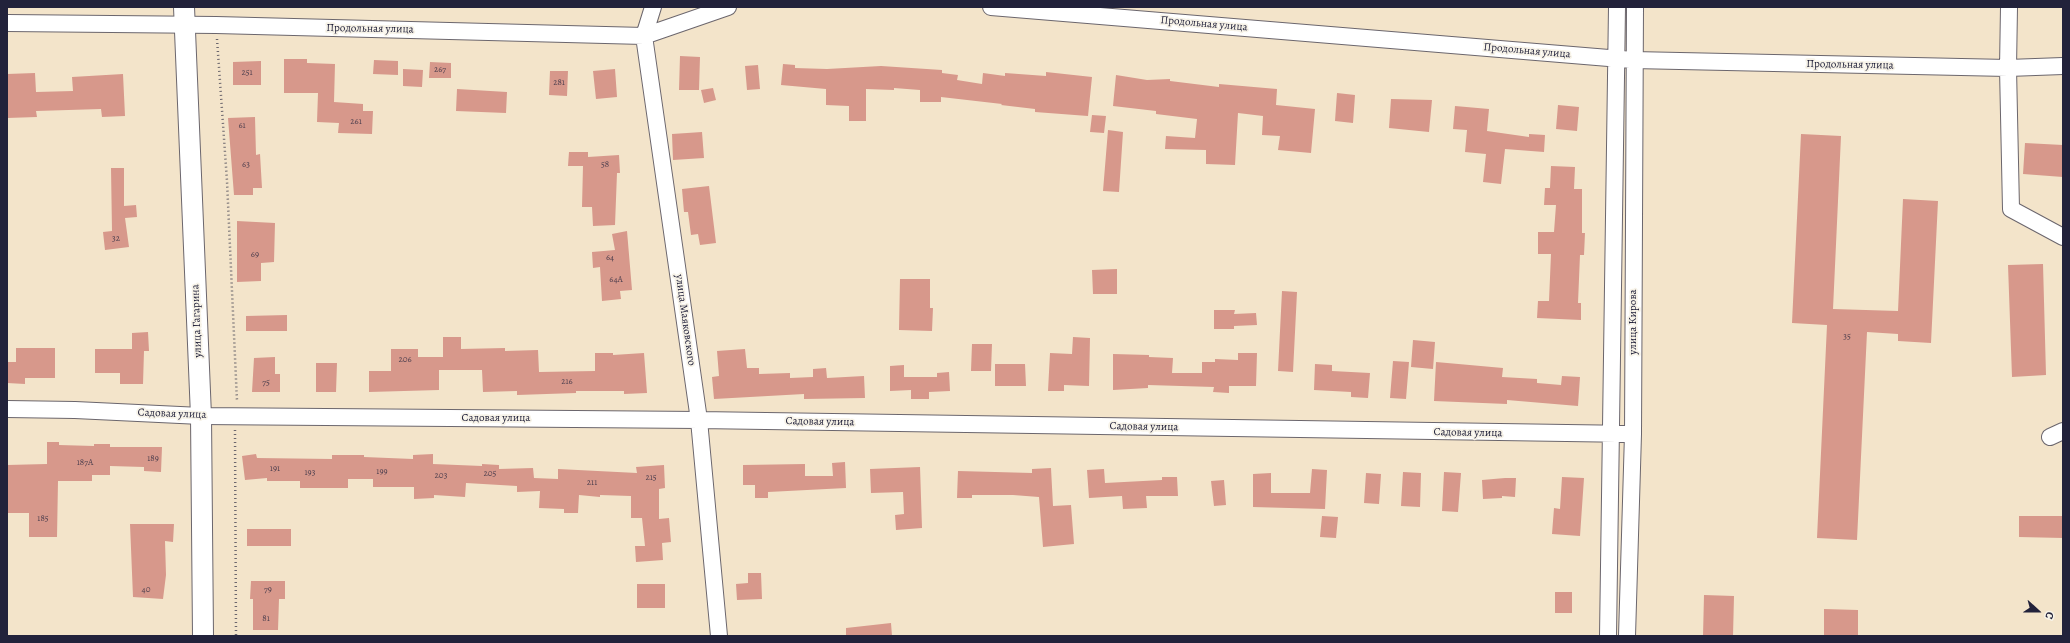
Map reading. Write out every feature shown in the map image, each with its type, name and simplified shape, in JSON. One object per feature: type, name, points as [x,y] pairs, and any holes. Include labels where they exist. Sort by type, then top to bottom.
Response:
[{"type":"main road","name":"улица Гагарина","points":[[184,16],[201,416],[203,636]]},
{"type":"street","name":"улица Маяковского","points":[[653,7],[644,36],[699,420],[719,636]]},
{"type":"street","name":"Продольная улица","points":[[7,23],[184,16],[216,25],[644,36],[728,7]]},
{"type":"street","name":"Продольная улица","points":[[991,7],[1633,60],[2008,68],[2063,66]]},
{"type":"street","name":"улица Кирова","points":[[1608,636],[1612,435],[1615,58],[1617,7]]},
{"type":"street","name":"улица Кирова","points":[[1627,636],[1633,434],[1633,60],[1635,7]]},
{"type":"street","points":[[2009,7],[2008,68],[2011,208],[2062,235]]},
{"type":"street","name":"Садовая улица","points":[[7,409],[75,410],[201,416],[699,420],[1612,435],[1633,434]]},
{"type":"path","points":[[216,25],[227,181],[236,416],[234,455],[236,636]]},
{"type":"building","points":[[680,56],[700,57],[699,90],[679,90]]},
{"type":"building","points":[[284,59],[307,59],[307,63],[335,64],[334,102],[363,104],[363,111],[373,111],[372,134],[338,133],[339,123],[317,122],[318,93],[284,93]]},
{"type":"building","points":[[374,60],[398,61],[398,75],[373,74]]},
{"type":"building","points":[[261,61],[261,85],[233,85],[233,62]]},
{"type":"building","points":[[430,62],[451,63],[451,78],[429,78]]},
{"type":"building","points":[[783,64],[795,65],[795,68],[827,69],[881,66],[942,70],[942,73],[958,75],[957,80],[982,84],[983,73],[1005,76],[1005,73],[1046,76],[1046,72],[1092,77],[1088,116],[1035,112],[1035,109],[941,97],[941,102],[920,102],[920,90],[894,88],[894,90],[866,89],[866,121],[849,121],[849,106],[826,105],[826,89],[781,85]]},
{"type":"building","points":[[758,65],[760,89],[747,90],[745,66]]},
{"type":"building","points":[[403,69],[423,70],[422,87],[403,86]]},
{"type":"building","points":[[615,69],[617,97],[596,99],[593,71]]},
{"type":"building","points":[[550,71],[568,71],[567,96],[549,95]]},
{"type":"building","points":[[35,73],[36,92],[73,91],[72,77],[123,74],[125,116],[102,117],[101,109],[36,111],[37,117],[7,118],[7,74]]},
{"type":"building","points":[[1116,75],[1147,80],[1170,79],[1170,81],[1219,87],[1219,84],[1277,89],[1276,105],[1315,109],[1311,153],[1278,150],[1280,136],[1262,135],[1263,116],[1238,113],[1235,165],[1206,164],[1206,150],[1165,149],[1166,136],[1195,138],[1197,119],[1156,114],[1156,111],[1113,106]]},
{"type":"building","points":[[713,88],[716,100],[704,103],[701,90]]},
{"type":"building","points":[[457,89],[507,92],[506,113],[456,111]]},
{"type":"building","points":[[1337,93],[1355,95],[1353,123],[1335,121]]},
{"type":"building","points":[[1391,99],[1432,100],[1429,132],[1389,128]]},
{"type":"building","points":[[1558,105],[1579,107],[1577,131],[1556,129]]},
{"type":"building","points":[[1455,106],[1489,109],[1487,131],[1529,137],[1529,134],[1545,135],[1544,152],[1505,149],[1501,184],[1483,182],[1486,154],[1465,152],[1467,130],[1453,129]]},
{"type":"building","points":[[1092,115],[1106,116],[1104,133],[1090,132]]},
{"type":"building","points":[[255,117],[256,155],[260,154],[262,188],[253,188],[253,195],[234,195],[228,118]]},
{"type":"building","points":[[1108,130],[1123,132],[1119,192],[1103,191]]},
{"type":"building","points":[[702,132],[704,158],[673,160],[672,134]]},
{"type":"building","points":[[1801,134],[1841,136],[1833,309],[1898,311],[1903,199],[1938,201],[1931,343],[1898,341],[1898,334],[1867,332],[1857,540],[1817,538],[1827,325],[1792,323]]},
{"type":"building","points":[[2025,143],[2063,145],[2063,177],[2023,174]]},
{"type":"building","points":[[569,152],[588,152],[588,157],[619,155],[620,173],[617,173],[615,225],[593,226],[592,207],[582,207],[583,166],[568,166]]},
{"type":"building","points":[[1551,166],[1575,167],[1574,189],[1582,189],[1582,233],[1585,233],[1584,255],[1580,255],[1578,303],[1581,303],[1581,320],[1537,318],[1538,301],[1549,301],[1551,254],[1538,254],[1538,232],[1554,232],[1556,205],[1544,205],[1545,188],[1550,188]]},
{"type":"building","points":[[111,168],[124,168],[124,206],[136,205],[137,217],[125,218],[129,247],[105,250],[103,232],[112,231]]},
{"type":"building","points":[[709,186],[716,243],[700,245],[698,234],[691,235],[688,212],[684,212],[682,189]]},
{"type":"building","points":[[237,221],[275,223],[274,262],[261,263],[261,281],[237,282]]},
{"type":"building","points":[[627,231],[632,290],[620,291],[621,299],[602,301],[600,267],[593,268],[592,252],[615,250],[612,234]]},
{"type":"building","points":[[2043,264],[2046,375],[2012,377],[2008,265]]},
{"type":"building","points":[[1117,269],[1117,294],[1093,294],[1092,270]]},
{"type":"building","points":[[900,279],[930,279],[930,308],[933,308],[932,331],[899,330]]},
{"type":"building","points":[[1282,291],[1297,292],[1293,372],[1278,371]]},
{"type":"building","points":[[1214,310],[1235,310],[1234,314],[1256,313],[1257,325],[1234,326],[1234,329],[1214,329]]},
{"type":"building","points":[[287,315],[287,331],[246,331],[246,316]]},
{"type":"building","points":[[148,332],[149,351],[144,351],[143,384],[120,384],[120,373],[95,373],[95,349],[132,349],[132,333]]},
{"type":"building","points":[[443,337],[461,337],[461,349],[505,348],[505,351],[538,350],[539,372],[595,371],[595,353],[613,353],[613,355],[644,353],[647,393],[624,394],[624,391],[576,391],[576,393],[517,395],[517,391],[483,392],[482,370],[439,370],[439,390],[369,392],[369,371],[391,371],[391,349],[418,349],[418,357],[443,357]]},
{"type":"building","points":[[1073,337],[1090,338],[1089,386],[1064,385],[1064,391],[1048,391],[1050,353],[1072,354]]},
{"type":"building","points":[[1413,340],[1435,342],[1433,369],[1411,367]]},
{"type":"building","points":[[972,344],[992,344],[991,371],[971,371]]},
{"type":"building","points":[[16,348],[55,348],[55,378],[25,378],[25,384],[7,383],[7,362],[16,362]]},
{"type":"building","points":[[745,349],[747,368],[759,368],[759,374],[790,373],[790,378],[813,377],[813,369],[826,368],[827,378],[864,376],[865,398],[804,399],[804,394],[714,399],[712,377],[719,376],[717,351]]},
{"type":"building","points":[[1238,353],[1257,353],[1256,386],[1229,386],[1229,393],[1213,392],[1214,387],[1148,385],[1148,388],[1113,390],[1113,354],[1149,355],[1149,357],[1173,358],[1172,373],[1202,373],[1202,362],[1215,362],[1215,359],[1238,360]]},
{"type":"building","points":[[275,357],[275,374],[280,374],[280,392],[252,392],[254,358]]},
{"type":"building","points":[[1393,361],[1409,362],[1406,399],[1390,398]]},
{"type":"building","points":[[1436,362],[1503,368],[1502,377],[1537,379],[1537,383],[1561,385],[1562,376],[1580,377],[1578,406],[1507,400],[1507,404],[1434,401]]},
{"type":"building","points":[[316,363],[337,363],[336,392],[316,392]]},
{"type":"building","points":[[995,364],[1025,364],[1026,386],[995,386]]},
{"type":"building","points":[[1315,364],[1332,365],[1332,371],[1370,373],[1368,398],[1351,397],[1351,392],[1314,390]]},
{"type":"building","points":[[904,365],[904,377],[937,377],[937,373],[949,372],[950,391],[929,392],[929,399],[911,399],[911,390],[890,391],[890,366]]},
{"type":"building","points":[[47,442],[59,442],[59,445],[94,446],[94,444],[110,444],[110,447],[162,447],[161,472],[144,471],[144,467],[110,466],[110,475],[92,475],[92,481],[58,481],[57,537],[29,537],[29,513],[7,513],[7,465],[47,464]]},
{"type":"building","points":[[256,454],[257,458],[332,459],[332,455],[364,455],[364,457],[413,459],[413,455],[433,454],[433,464],[482,466],[482,464],[499,465],[499,469],[533,468],[534,478],[558,479],[558,469],[637,473],[636,467],[664,465],[665,488],[659,489],[659,519],[669,518],[671,542],[662,543],[663,560],[636,562],[635,546],[645,546],[642,518],[631,518],[631,496],[600,495],[600,497],[579,495],[578,513],[564,513],[564,509],[539,508],[540,491],[517,492],[517,486],[466,483],[465,497],[434,495],[434,498],[414,499],[414,487],[373,487],[373,479],[348,479],[348,488],[300,488],[300,481],[267,481],[267,478],[245,480],[242,456]]},
{"type":"building","points":[[845,462],[846,488],[768,492],[768,498],[755,498],[755,485],[743,485],[743,465],[805,464],[805,476],[833,476],[832,463]]},
{"type":"building","points":[[920,467],[922,528],[896,530],[895,515],[904,514],[903,492],[871,493],[870,469]]},
{"type":"building","points":[[1051,468],[1053,506],[1071,505],[1074,544],[1043,547],[1039,497],[1013,495],[972,495],[972,498],[957,498],[958,471],[1032,473],[1032,469]]},
{"type":"building","points":[[1104,469],[1105,483],[1162,480],[1162,477],[1177,477],[1178,496],[1146,496],[1147,508],[1123,509],[1122,496],[1089,498],[1087,470]]},
{"type":"building","points":[[1312,469],[1327,470],[1325,509],[1253,507],[1253,474],[1271,473],[1271,493],[1310,493]]},
{"type":"building","points":[[1403,472],[1421,473],[1420,507],[1401,506]]},
{"type":"building","points":[[1444,472],[1461,473],[1458,512],[1442,511]]},
{"type":"building","points":[[1366,473],[1381,474],[1379,504],[1364,503]]},
{"type":"building","points":[[1562,477],[1584,478],[1580,536],[1552,534],[1554,508],[1560,509]]},
{"type":"building","points":[[1516,478],[1515,497],[1502,496],[1502,498],[1483,499],[1482,480]]},
{"type":"building","points":[[1224,480],[1226,505],[1214,506],[1211,481]]},
{"type":"building","points":[[1322,516],[1338,517],[1336,538],[1320,537]]},
{"type":"building","points":[[2019,516],[2063,516],[2063,538],[2019,537]]},
{"type":"building","points":[[130,524],[174,524],[173,542],[165,541],[166,575],[163,599],[133,597]]},
{"type":"building","points":[[247,529],[291,529],[291,546],[247,546]]},
{"type":"building","points":[[748,573],[761,573],[762,599],[737,600],[736,584],[748,583]]},
{"type":"building","points":[[251,581],[285,581],[285,599],[279,599],[278,630],[253,630],[253,599],[250,599]]},
{"type":"building","points":[[637,584],[665,584],[665,608],[637,608]]},
{"type":"building","points":[[1555,592],[1572,592],[1572,613],[1555,613]]},
{"type":"building","points":[[1704,595],[1734,596],[1733,636],[1703,636]]},
{"type":"building","points":[[1824,609],[1858,610],[1858,636],[1824,636]]},
{"type":"building","points":[[891,623],[892,636],[846,636],[846,628]]}]
